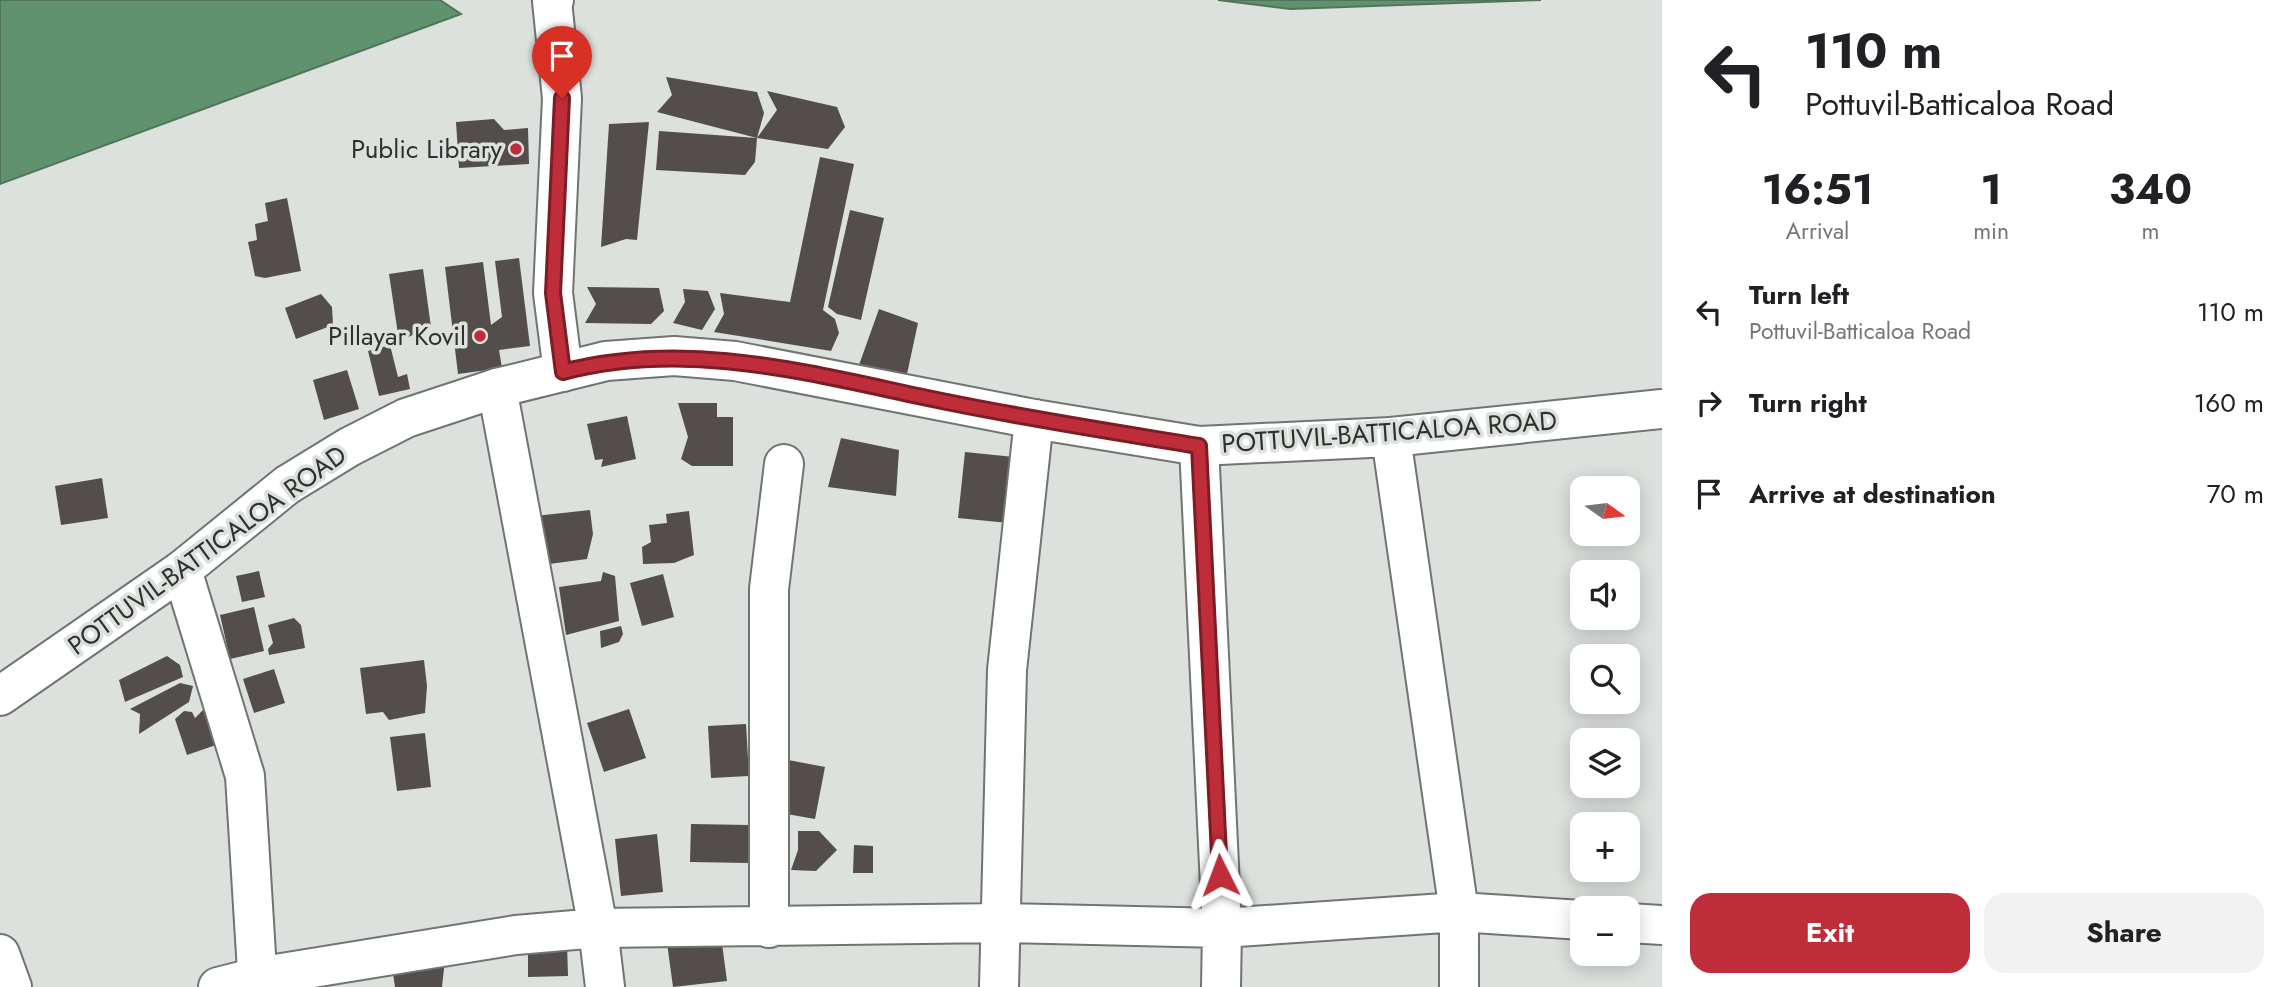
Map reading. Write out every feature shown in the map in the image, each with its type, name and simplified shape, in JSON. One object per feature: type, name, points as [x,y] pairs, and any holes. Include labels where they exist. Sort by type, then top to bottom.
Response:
[{"type":"main road","points":[[552,0],[562,98],[553,293],[563,372]]},
{"type":"main road","name":"POTTUVIL-BATTICALOA ROAD","points":[[0,696],[182,570],[287,485],[349,447],[406,418],[497,388],[606,361],[640,357],[724,360],[1034,419],[1199,446],[1391,437],[1662,409]]},
{"type":"main road","points":[[497,388],[598,928],[605,987]]},
{"type":"main road","points":[[999,987],[1007,670],[1034,419]]},
{"type":"main road","points":[[1391,437],[1458,912],[1459,987]]},
{"type":"main road","points":[[1199,446],[1222,929],[1221,987]]},
{"type":"main road","points":[[769,928],[769,589],[784,464]]},
{"type":"main road","points":[[182,570],[245,776],[258,982]]},
{"type":"main road","points":[[218,987],[516,935],[598,928],[769,928],[1002,923],[1222,929],[1458,912],[1570,919]]},
{"type":"main road","points":[[1640,924],[1662,925]]},
{"type":"main road","points":[[0,954],[12,987]]},
{"type":"shaded area","points":[[0,0],[440,0],[461,14],[0,184]]},
{"type":"shaded area","points":[[1218,0],[1541,0],[1290,9]]},
{"type":"building","points":[[666,77],[757,92],[764,113],[757,138],[657,112],[672,95]]},
{"type":"building","points":[[767,91],[837,107],[845,127],[828,149],[757,138],[777,110]]},
{"type":"building","points":[[494,119],[504,130],[528,128],[529,164],[459,168],[456,122]]},
{"type":"building","points":[[649,122],[637,240],[626,239],[601,247],[609,124]]},
{"type":"building","points":[[659,131],[757,138],[755,162],[745,175],[656,170]]},
{"type":"building","points":[[820,157],[854,164],[823,310],[835,319],[839,333],[831,351],[714,332],[724,314],[720,293],[790,302]]},
{"type":"building","points":[[287,198],[301,271],[265,278],[255,276],[248,242],[257,240],[255,224],[268,221],[265,203]]},
{"type":"building","points":[[850,210],[884,218],[861,320],[837,314],[828,307]]},
{"type":"building","points":[[519,258],[530,346],[499,350],[502,368],[458,374],[445,267],[483,262],[491,325],[502,317],[495,261]]},
{"type":"building","points":[[423,269],[431,327],[399,341],[389,274]]},
{"type":"building","points":[[587,287],[659,288],[664,311],[651,324],[585,323],[596,304]]},
{"type":"building","points":[[683,289],[708,291],[715,309],[702,330],[673,323],[685,302]]},
{"type":"building","points":[[321,294],[332,307],[333,325],[296,339],[285,308]]},
{"type":"building","points":[[879,309],[918,323],[907,374],[859,365]]},
{"type":"building","points":[[390,345],[398,377],[407,374],[410,389],[379,396],[368,351]]},
{"type":"building","points":[[347,370],[359,409],[324,420],[313,380]]},
{"type":"building","points":[[678,403],[717,403],[717,417],[733,417],[733,466],[692,466],[681,459],[688,437]]},
{"type":"building","points":[[627,416],[636,459],[601,467],[603,459],[595,460],[587,424]]},
{"type":"building","points":[[841,438],[899,450],[896,496],[828,487]]},
{"type":"building","points":[[965,452],[1014,457],[1008,523],[958,518]]},
{"type":"building","points":[[102,478],[108,518],[61,525],[55,486]]},
{"type":"building","points":[[590,510],[593,534],[587,559],[549,564],[545,535],[538,536],[535,516]]},
{"type":"building","points":[[689,511],[694,555],[674,563],[643,564],[642,547],[651,542],[649,525],[667,523],[666,514]]},
{"type":"building","points":[[259,571],[265,597],[242,602],[236,576]]},
{"type":"building","points":[[603,572],[615,576],[619,621],[566,635],[559,587],[601,581]]},
{"type":"building","points":[[663,574],[674,617],[642,626],[630,583]]},
{"type":"building","points":[[254,607],[264,651],[230,659],[220,615]]},
{"type":"building","points":[[294,618],[301,625],[305,648],[269,655],[268,649],[273,643],[268,625]]},
{"type":"building","points":[[621,626],[623,634],[619,642],[601,648],[600,631]]},
{"type":"building","points":[[167,656],[180,665],[183,677],[125,702],[119,680]]},
{"type":"building","points":[[424,660],[427,686],[425,713],[389,720],[383,712],[366,714],[360,668]]},
{"type":"building","points":[[274,669],[285,703],[254,713],[243,679]]},
{"type":"building","points":[[180,683],[193,686],[189,702],[139,734],[140,714],[130,709]]},
{"type":"building","points":[[204,709],[216,745],[187,755],[175,719],[184,711],[192,712],[195,718]]},
{"type":"building","points":[[629,709],[646,758],[604,772],[587,723]]},
{"type":"building","points":[[746,724],[749,776],[711,778],[708,726]]},
{"type":"building","points":[[425,733],[431,787],[397,791],[390,737]]},
{"type":"building","points":[[783,759],[825,767],[815,819],[781,813]]},
{"type":"building","points":[[691,824],[749,825],[749,863],[690,862]]},
{"type":"building","points":[[798,831],[819,831],[837,850],[816,871],[791,870],[798,850]]},
{"type":"building","points":[[657,834],[663,892],[621,896],[615,839]]},
{"type":"building","points":[[854,845],[873,846],[873,873],[853,873]]},
{"type":"building","points":[[721,936],[727,981],[673,987],[667,943]]},
{"type":"building","points":[[567,943],[568,976],[528,977],[528,944]]},
{"type":"building","points":[[445,959],[442,987],[395,987],[392,967]]},
{"type":"place","name":"Public Library","points":[[516,149]]},
{"type":"place","name":"Pillayar Kovil","points":[[480,336]]},
{"type":"route","points":[[562,98],[553,293],[563,372],[606,361],[640,357],[674,356],[735,361],[1034,419],[1199,446],[1220,875]]}]
